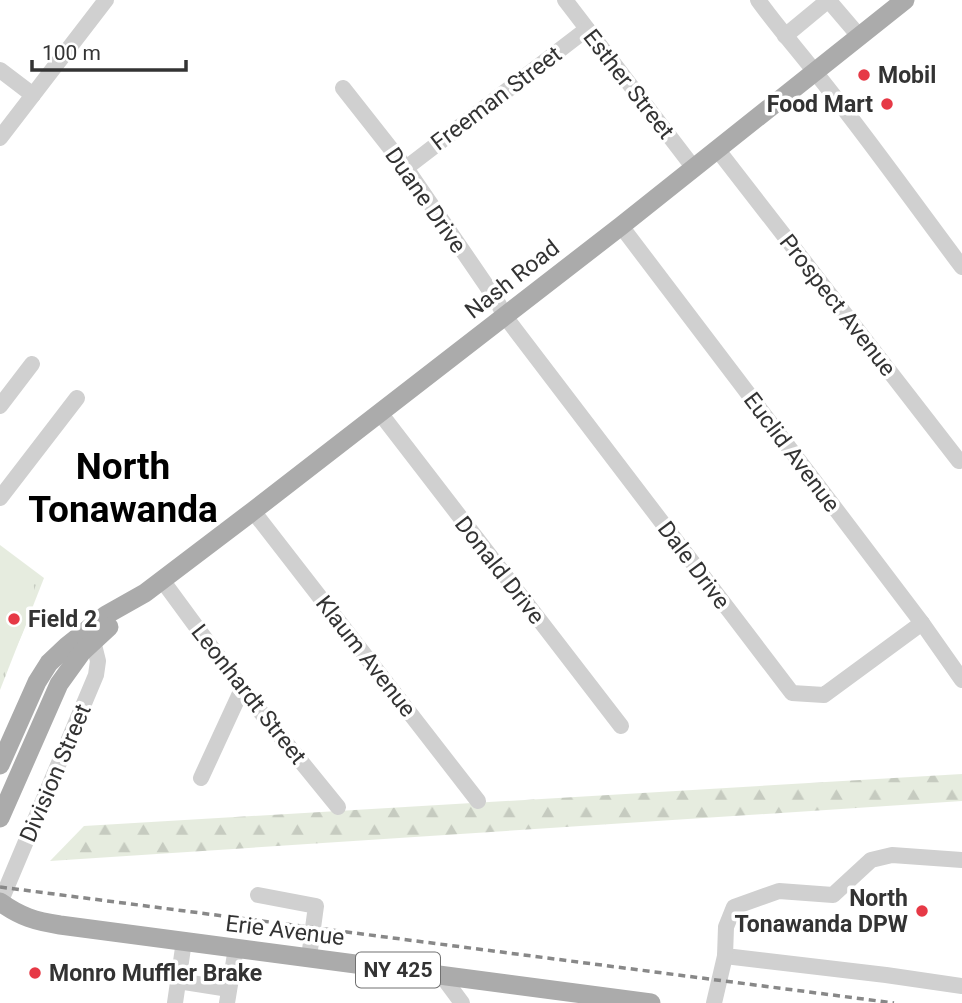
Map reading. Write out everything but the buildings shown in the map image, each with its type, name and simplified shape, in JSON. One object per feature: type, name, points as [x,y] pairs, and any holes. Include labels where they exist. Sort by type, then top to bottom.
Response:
[{"type":"main road","name":"Nash Road","points":[[145,593],[621,226],[905,0]]},
{"type":"main road","points":[[0,818],[55,691],[70,667],[93,641],[145,593]]},
{"type":"main road","points":[[0,765],[29,698],[49,663],[106,615],[145,593]]},
{"type":"main road","name":"Erie Avenue","points":[[0,903],[32,920],[111,933],[309,957],[600,1000],[640,1002]]},
{"type":"street","points":[[0,138],[106,0]]},
{"type":"street","name":"Esther Street","points":[[565,0],[693,167]]},
{"type":"street","points":[[758,0],[815,71],[962,267]]},
{"type":"street","points":[[785,36],[826,2],[830,2],[859,36]]},
{"type":"street","name":"Freeman Street","points":[[406,168],[587,29]]},
{"type":"street","points":[[0,70],[33,95]]},
{"type":"street","name":"Duane Drive","points":[[343,88],[406,168],[497,301],[504,316]]},
{"type":"street","name":"Prospect Avenue","points":[[717,149],[959,461]]},
{"type":"street","name":"Euclid Avenue","points":[[621,226],[922,623],[962,680]]},
{"type":"street","name":"Dale Drive","points":[[504,316],[792,693],[824,695],[922,623]]},
{"type":"street","points":[[0,406],[32,364]]},
{"type":"street","points":[[0,498],[77,398]]},
{"type":"street","name":"Donald Drive","points":[[380,413],[621,726]]},
{"type":"street","name":"Klaum Avenue","points":[[253,511],[478,801]]},
{"type":"street","name":"Leonhardt Street","points":[[162,580],[242,688],[338,807]]},
{"type":"street","name":"Division Street","points":[[0,903],[96,675],[98,661],[93,641]]},
{"type":"street","points":[[201,778],[242,688]]},
{"type":"street","points":[[713,1003],[725,956],[726,927],[734,907],[779,891],[833,895],[871,860],[892,855],[962,860]]},
{"type":"street","points":[[258,895],[316,906],[309,957]]},
{"type":"street","points":[[175,1003],[184,942]]},
{"type":"street","points":[[178,981],[228,996],[236,948]]},
{"type":"street","points":[[725,956],[962,986]]},
{"type":"street","points":[[442,976],[458,1001]]},
{"type":"green space","name":"Field 2","points":[[0,545],[44,578],[0,690]]},
{"type":"green space","name":"Field 2","points":[[7,552],[20,562],[30,577],[34,597],[22,635],[0,682],[0,557]]},
{"type":"green space","points":[[962,774],[962,801],[50,861],[84,826]]},
{"type":"railway","points":[[0,887],[894,1003]]},
{"type":"place","name":"Mobil","points":[[864,75]]},
{"type":"place","name":"Food Mart","points":[[887,104]]},
{"type":"place","name":"Field 2","points":[[14,619]]},
{"type":"place","name":"North Tonawanda DPW","points":[[922,911]]},
{"type":"place","name":"Monro Muffler Brake","points":[[35,973]]},
{"type":"district","name":"North Tonawanda","points":[[123,488]]}]
